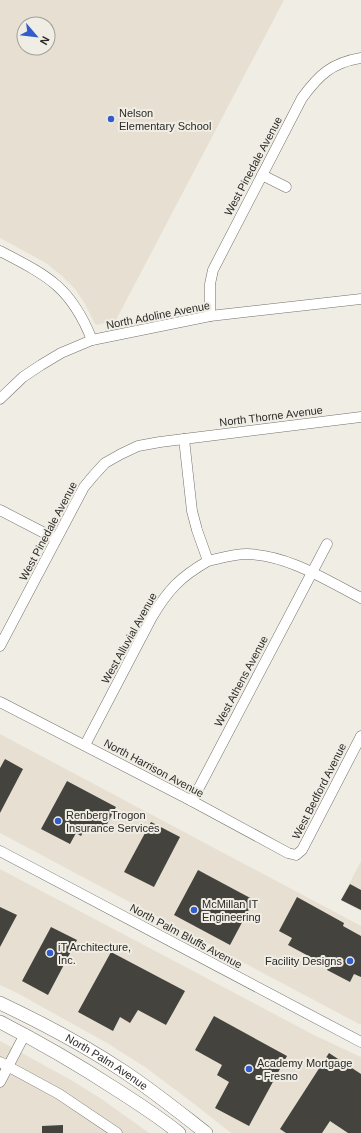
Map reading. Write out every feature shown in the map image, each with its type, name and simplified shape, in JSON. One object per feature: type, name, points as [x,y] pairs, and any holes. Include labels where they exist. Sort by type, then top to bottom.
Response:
[{"type":"main road","name":"North Palm Avenue","points":[[0,1003],[53,1030],[123,1071],[171,1105],[206,1133]]},
{"type":"main road","name":"North Palm Avenue","points":[[0,1022],[25,1034],[94,1075],[158,1117],[179,1133]]},
{"type":"main road","points":[[94,1075],[134,1092],[192,1133]]},
{"type":"street","name":"West Pinedale Avenue","points":[[210,316],[210,284],[213,270],[302,98],[323,73],[346,61],[361,58]]},
{"type":"street","points":[[262,175],[286,187]]},
{"type":"street","points":[[0,251],[37,271],[60,288],[70,298],[92,340]]},
{"type":"street","name":"North Adoline Avenue","points":[[0,399],[23,377],[41,365],[61,353],[92,340],[210,316],[361,299]]},
{"type":"street","name":"North Thorne Avenue","points":[[184,439],[361,417]]},
{"type":"street","name":"West Pinedale Avenue","points":[[0,646],[84,487],[105,463],[138,446],[184,439]]},
{"type":"street","points":[[184,439],[192,511],[196,530],[208,562]]},
{"type":"street","points":[[0,510],[56,539]]},
{"type":"street","name":"West Athens Avenue","points":[[192,801],[327,544]]},
{"type":"street","name":"West Alluvial Avenue","points":[[85,745],[152,617],[163,599],[178,582],[192,571],[208,562],[228,556],[247,554],[268,556],[287,562],[312,573],[361,598]]},
{"type":"street","name":"North Harrison Avenue","points":[[0,702],[192,801],[288,853],[296,855]]},
{"type":"street","name":"West Bedford Avenue","points":[[296,855],[302,850],[361,736]]},
{"type":"street","name":"North Palm Bluffs Avenue","points":[[0,852],[361,1042]]},
{"type":"street","points":[[0,1082],[4,1064],[25,1034]]},
{"type":"street","points":[[4,1064],[59,1094],[117,1133]]},
{"type":"shaded area","name":"Nelson Elementary School","points":[[0,0],[284,0],[116,320],[97,325],[95,324],[85,304],[75,289],[46,263],[0,238]]},
{"type":"shaded area","points":[[0,734],[361,926],[361,1024],[0,833]]},
{"type":"shaded area","points":[[361,861],[361,911],[341,900]]},
{"type":"shaded area","points":[[0,869],[314,1035],[361,1057],[361,1133],[231,1133],[145,1067],[107,1043],[0,985]]},
{"type":"shaded area","points":[[0,1041],[71,1080],[103,1100],[149,1133],[0,1133]]},
{"type":"building","points":[[5,759],[23,769],[0,813],[0,768]]},
{"type":"building","points":[[67,781],[116,807],[103,832],[93,827],[91,831],[86,827],[81,836],[76,833],[70,844],[41,829]]},
{"type":"building","points":[[151,822],[180,837],[154,887],[124,872]]},
{"type":"building","points":[[198,870],[254,900],[230,945],[174,915]]},
{"type":"building","points":[[350,884],[361,890],[361,910],[341,900]]},
{"type":"building","points":[[297,897],[344,923],[343,926],[361,936],[361,977],[354,974],[350,982],[327,970],[329,967],[288,945],[292,938],[279,931]]},
{"type":"building","points":[[0,907],[17,915],[0,947]]},
{"type":"building","points":[[51,927],[77,940],[48,995],[22,981]]},
{"type":"building","points":[[111,952],[185,991],[166,1025],[138,1010],[130,1023],[120,1017],[113,1031],[78,1012]]},
{"type":"building","points":[[214,1016],[287,1056],[249,1126],[215,1108],[229,1082],[217,1075],[222,1065],[195,1050]]},
{"type":"building","points":[[329,1053],[361,1074],[361,1133],[348,1133],[330,1121],[322,1133],[286,1133],[280,1129]]},
{"type":"building","points":[[63,1125],[63,1133],[42,1133],[42,1126]]},
{"type":"place","name":"Nelson Elementary School","points":[[111,119]]},
{"type":"place","name":"Renberg Trogon Insurance Services","points":[[58,821]]},
{"type":"place","name":"McMillan IT Engineering","points":[[194,910]]},
{"type":"place","name":"iT Architecture, Inc.","points":[[50,953]]},
{"type":"place","name":"Facility Designs","points":[[350,961]]},
{"type":"place","name":"Academy Mortgage - Fresno","points":[[249,1069]]}]
